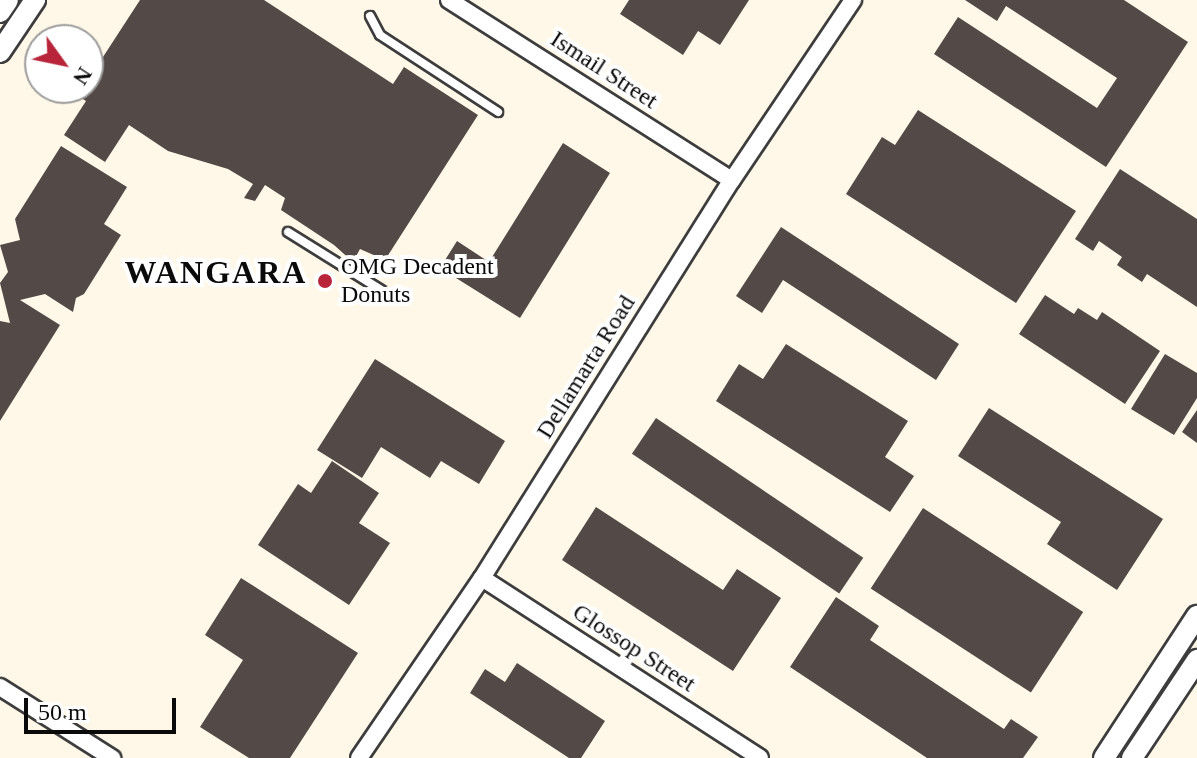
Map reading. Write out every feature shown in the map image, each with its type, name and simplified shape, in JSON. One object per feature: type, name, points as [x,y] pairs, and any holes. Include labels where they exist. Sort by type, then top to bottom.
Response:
[{"type":"street","points":[[0,12],[8,0]]},
{"type":"street","points":[[0,52],[35,0]]},
{"type":"street","name":"Ismail Street","points":[[449,0],[732,180]]},
{"type":"street","name":"Dellamarta Road","points":[[359,758],[482,578],[732,180],[853,0]]},
{"type":"street","name":"Glossop Street","points":[[482,578],[760,758]]},
{"type":"street","points":[[1104,758],[1197,616]]},
{"type":"street","points":[[1132,758],[1197,660]]},
{"type":"street","points":[[0,687],[112,758]]},
{"type":"lane","points":[[370,16],[380,35],[498,112]]},
{"type":"lane","points":[[288,232],[381,290]]},
{"type":"building","points":[[140,0],[264,0],[393,84],[404,67],[478,115],[385,260],[360,249],[353,262],[334,245],[281,210],[285,198],[265,185],[255,201],[244,198],[253,184],[228,169],[168,151],[129,125],[105,162],[64,135],[84,104],[104,104],[104,55]]},
{"type":"building","points":[[629,0],[749,0],[720,45],[698,31],[683,55],[620,14]]},
{"type":"building","points":[[965,0],[1124,0],[1188,42],[1106,167],[934,54],[958,17],[1097,108],[1117,78],[1006,6],[997,21]]},
{"type":"building","points":[[918,110],[1076,211],[1016,303],[846,194],[882,137],[895,145]]},
{"type":"building","points":[[563,143],[610,173],[520,318],[440,268],[457,241],[489,262]]},
{"type":"building","points":[[61,146],[127,187],[104,224],[121,235],[84,294],[76,298],[73,312],[45,294],[20,300],[60,325],[0,421],[0,321],[10,323],[0,283],[8,272],[0,245],[20,240],[15,219]]},
{"type":"building","points":[[1120,169],[1197,219],[1197,307],[1147,274],[1142,282],[1117,265],[1122,257],[1099,241],[1093,251],[1075,239]]},
{"type":"building","points":[[781,227],[959,344],[936,380],[783,280],[762,313],[736,296]]},
{"type":"building","points":[[1045,295],[1074,314],[1078,308],[1097,320],[1102,312],[1160,351],[1125,404],[1019,334]]},
{"type":"building","points":[[786,344],[908,421],[885,457],[914,476],[890,512],[716,401],[739,364],[763,379]]},
{"type":"building","points":[[1165,354],[1197,373],[1197,398],[1174,435],[1131,409]]},
{"type":"building","points":[[375,359],[505,441],[479,484],[441,461],[430,478],[381,447],[362,478],[317,450]]},
{"type":"building","points":[[989,408],[1163,519],[1117,590],[1047,544],[1061,522],[958,456]]},
{"type":"building","points":[[1197,410],[1197,443],[1182,432]]},
{"type":"building","points":[[656,418],[863,558],[839,593],[632,454]]},
{"type":"building","points":[[332,461],[379,493],[359,523],[390,543],[349,605],[258,545],[298,484],[311,493]]},
{"type":"building","points":[[596,507],[723,590],[737,569],[781,598],[733,671],[562,560]]},
{"type":"building","points":[[923,508],[1083,612],[1031,693],[871,589]]},
{"type":"building","points":[[241,578],[358,653],[290,758],[249,758],[200,727],[243,660],[205,635]]},
{"type":"building","points":[[836,597],[879,626],[870,640],[1004,729],[1011,719],[1038,737],[1023,758],[927,758],[790,667]]},
{"type":"building","points":[[517,663],[605,721],[581,758],[569,758],[470,693],[485,669],[505,682]]},
{"type":"place","name":"OMG Decadent Donuts","points":[[325,281]]},
{"type":"district","name":"WANGARA","points":[[216,272]]}]
